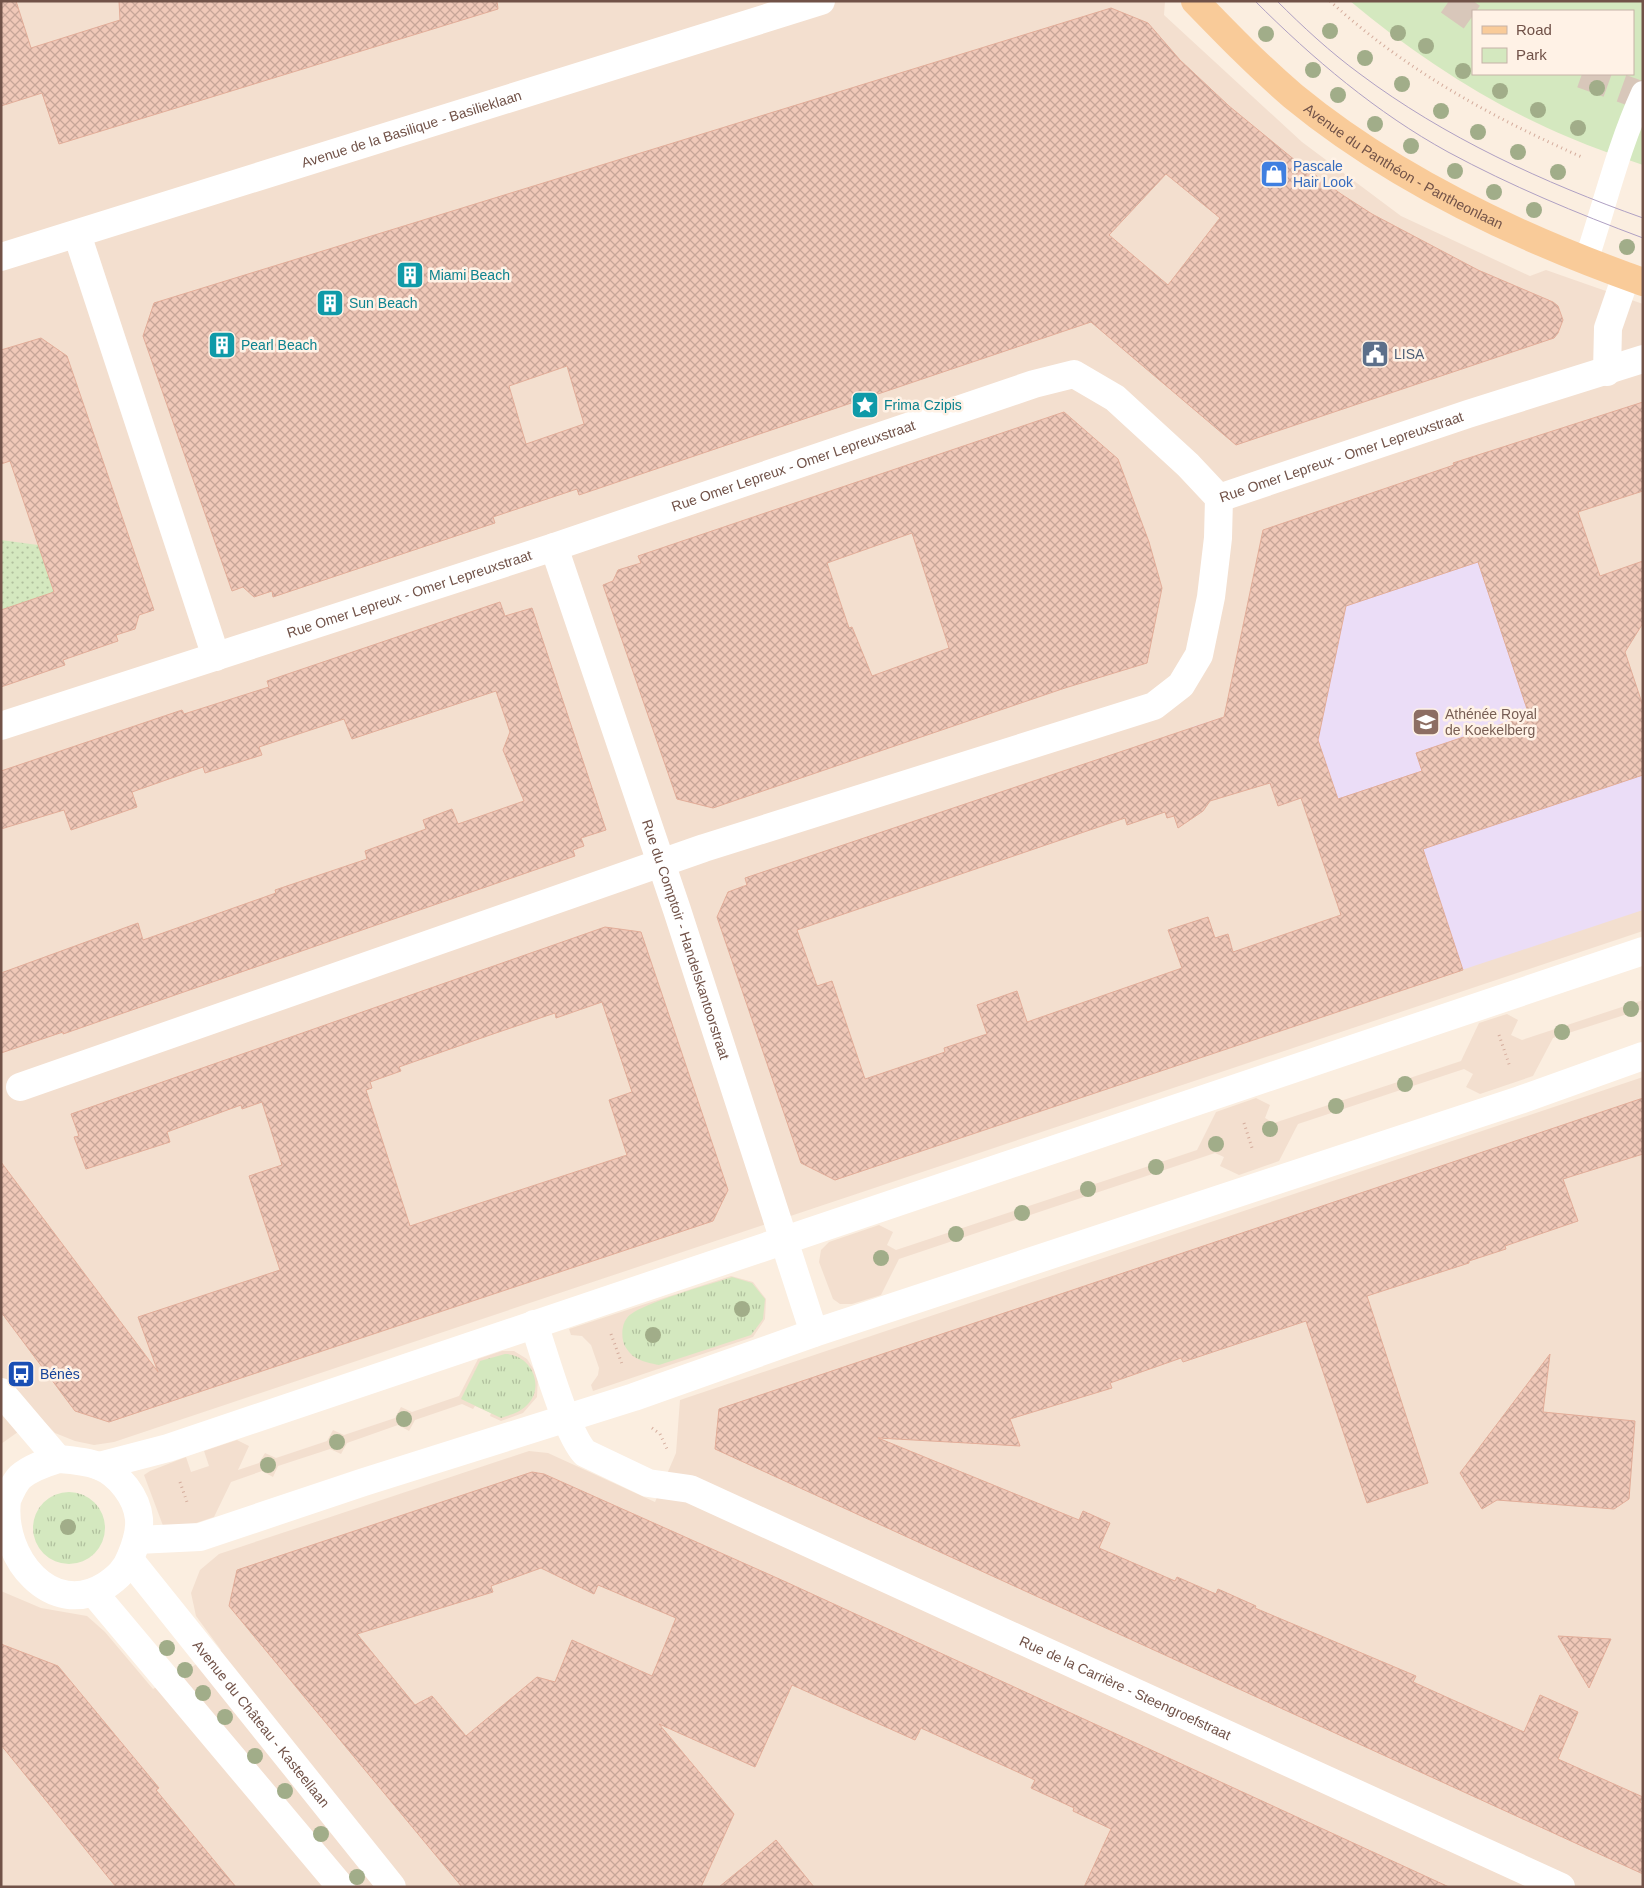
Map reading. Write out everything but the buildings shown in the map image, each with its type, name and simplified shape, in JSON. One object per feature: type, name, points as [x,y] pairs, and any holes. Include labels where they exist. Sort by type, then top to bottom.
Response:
[{"type":"main road","name":"Avenue du Panthéon - Pantheonlaan","points":[[1195,1],[1237,45],[1294,96],[1356,142],[1422,183],[1539,242],[1634,279]]},
{"type":"street","name":"Avenue de la Basilique - Basilieklaan","points":[[1,257],[821,1]]},
{"type":"street","points":[[77,234],[216,657]]},
{"type":"street","points":[[1606,372],[1608,328],[1634,279]]},
{"type":"street","name":"Rue Omer Lepreux - Omer Lepreuxstraat","points":[[1,726],[554,547],[1034,384],[1074,374],[1115,398],[1188,465],[1219,498],[1468,414],[1643,360]]},
{"type":"street","points":[[20,1087],[704,848],[1154,706],[1181,685],[1200,655],[1212,587],[1218,538],[1219,498]]},
{"type":"street","name":"Rue du Comptoir - Handelskantoorstraat","points":[[554,547],[785,1238],[814,1333]]},
{"type":"street","points":[[99,1466],[168,1448],[345,1395],[534,1324],[785,1238],[1188,1112],[1433,1030],[1643,951]]},
{"type":"street","points":[[134,1550],[200,1538],[362,1475],[567,1419],[634,1397],[814,1333],[1520,1100],[1642,1047]]},
{"type":"street","name":"Rue de la Carrière - Steengroefstraat","points":[[534,1324],[567,1419],[578,1446],[585,1453],[648,1483],[690,1489],[1561,1887]]},
{"type":"street","points":[[1,1392],[58,1459]]},
{"type":"street","points":[[58,1459],[99,1466],[115,1475],[133,1501],[139,1518],[134,1550],[122,1574],[94,1593],[57,1594],[39,1586],[5,1553],[3,1533],[6,1483],[37,1466],[58,1459]]},
{"type":"street","name":"Avenue du Château - Kasteellaan","points":[[134,1550],[392,1887]]},
{"type":"street","points":[[94,1593],[341,1887]]},
{"type":"lane","points":[[1586,261],[1605,205],[1624,134],[1643,93]]},
{"type":"path","points":[[1330,1],[1397,55],[1456,95],[1516,128],[1613,170]]},
{"type":"path","points":[[1496,1028],[1512,1074]]},
{"type":"path","points":[[1240,1114],[1256,1159]]},
{"type":"path","points":[[599,1302],[634,1397],[652,1429],[660,1434],[670,1455],[680,1462],[690,1489]]},
{"type":"path","points":[[177,1473],[188,1505]]},
{"type":"shaded area","points":[[1,1],[1165,1],[1164,15],[1302,142],[1401,216],[1530,276],[1546,270],[1643,304],[1643,931],[114,1442],[94,1445],[75,1441],[55,1433],[39,1417],[1,1444]]},
{"type":"shaded area","name":"Athénée Royal de Koekelberg","points":[[1454,465],[1630,704],[1643,705],[1643,910],[1371,1000],[1301,798],[1278,806],[1264,767],[1211,784],[1192,727],[1224,717]]},
{"type":"shaded area","points":[[1643,1000],[1643,1009],[1553,1038],[1533,1076],[1480,1094],[1466,1087],[1473,1074],[1464,1069],[1298,1124],[1279,1161],[1239,1175],[1220,1166],[1224,1157],[1215,1153],[899,1259],[881,1295],[852,1304],[840,1304],[833,1299],[819,1262],[821,1250],[829,1242],[879,1225],[893,1232],[887,1245],[896,1250],[1197,1150],[1216,1112],[1256,1098],[1270,1105],[1265,1118],[1274,1123],[1461,1061],[1479,1023],[1507,1014],[1518,1020],[1511,1035],[1522,1040]]},
{"type":"shaded area","points":[[1643,1077],[1643,1887],[1,1887],[1,1591],[41,1608],[87,1616],[105,1632],[153,1689],[221,1650],[196,1616],[191,1593],[200,1570],[219,1554],[529,1451],[548,1453],[655,1502],[676,1453],[680,1400]]},
{"type":"shaded area","points":[[731,1276],[753,1282],[766,1299],[765,1319],[753,1337],[593,1391],[591,1385],[598,1375],[599,1368],[591,1345],[582,1336],[571,1335],[569,1329]]},
{"type":"shaded area","points":[[502,1351],[514,1351],[527,1359],[538,1376],[537,1397],[523,1413],[501,1421],[490,1416],[491,1413],[475,1406],[473,1409],[462,1404],[415,1420],[409,1431],[398,1425],[347,1443],[341,1454],[330,1449],[278,1466],[273,1477],[262,1471],[231,1482],[214,1517],[172,1531],[165,1531],[144,1475],[150,1471],[186,1457],[191,1472],[209,1466],[204,1451],[237,1440],[249,1446],[238,1470],[259,1463],[265,1453],[276,1458],[327,1441],[333,1430],[344,1435],[395,1418],[401,1407],[412,1412],[459,1396],[478,1359]]},
{"type":"green space","points":[[1350,1],[1643,1],[1643,165],[1577,141],[1510,110],[1427,60]]},
{"type":"green space","points":[[1,540],[38,545],[56,599],[1,610]]},
{"type":"green space","points":[[732,1277],[752,1283],[765,1299],[763,1319],[751,1335],[659,1365],[638,1359],[627,1349],[623,1341],[623,1327],[627,1318],[634,1313],[659,1301]]},
{"type":"green space","points":[[505,1354],[514,1355],[529,1366],[533,1373],[535,1390],[532,1399],[526,1406],[514,1414],[501,1418],[461,1399],[480,1361]]},
{"type":"green space","points":[[62,1492],[76,1492],[95,1502],[105,1521],[105,1535],[95,1554],[76,1564],[62,1564],[43,1554],[33,1535],[33,1521],[43,1502]]},
{"type":"tunnel","points":[[1449,1],[1472,17]]},
{"type":"tunnel","points":[[1585,75],[1643,96]]},
{"type":"tram line","points":[[1255,1],[1300,44],[1347,84],[1422,137],[1520,188],[1643,238]]},
{"type":"tram line","points":[[1277,1],[1349,66],[1392,97],[1426,118],[1460,138],[1532,174],[1643,218]]},
{"type":"place","name":"Pascale Hair Look","points":[[1274,174]]},
{"type":"place","name":"Miami Beach","points":[[410,275]]},
{"type":"place","name":"Sun Beach","points":[[330,303]]},
{"type":"place","name":"Pearl Beach","points":[[222,345]]},
{"type":"place","name":"LISA","points":[[1375,354]]},
{"type":"place","name":"Frima Czipis","points":[[865,405]]},
{"type":"place","name":"Athénée Royal de Koekelberg","points":[[1426,722]]},
{"type":"place","name":"Bénès","points":[[21,1374]]}]
